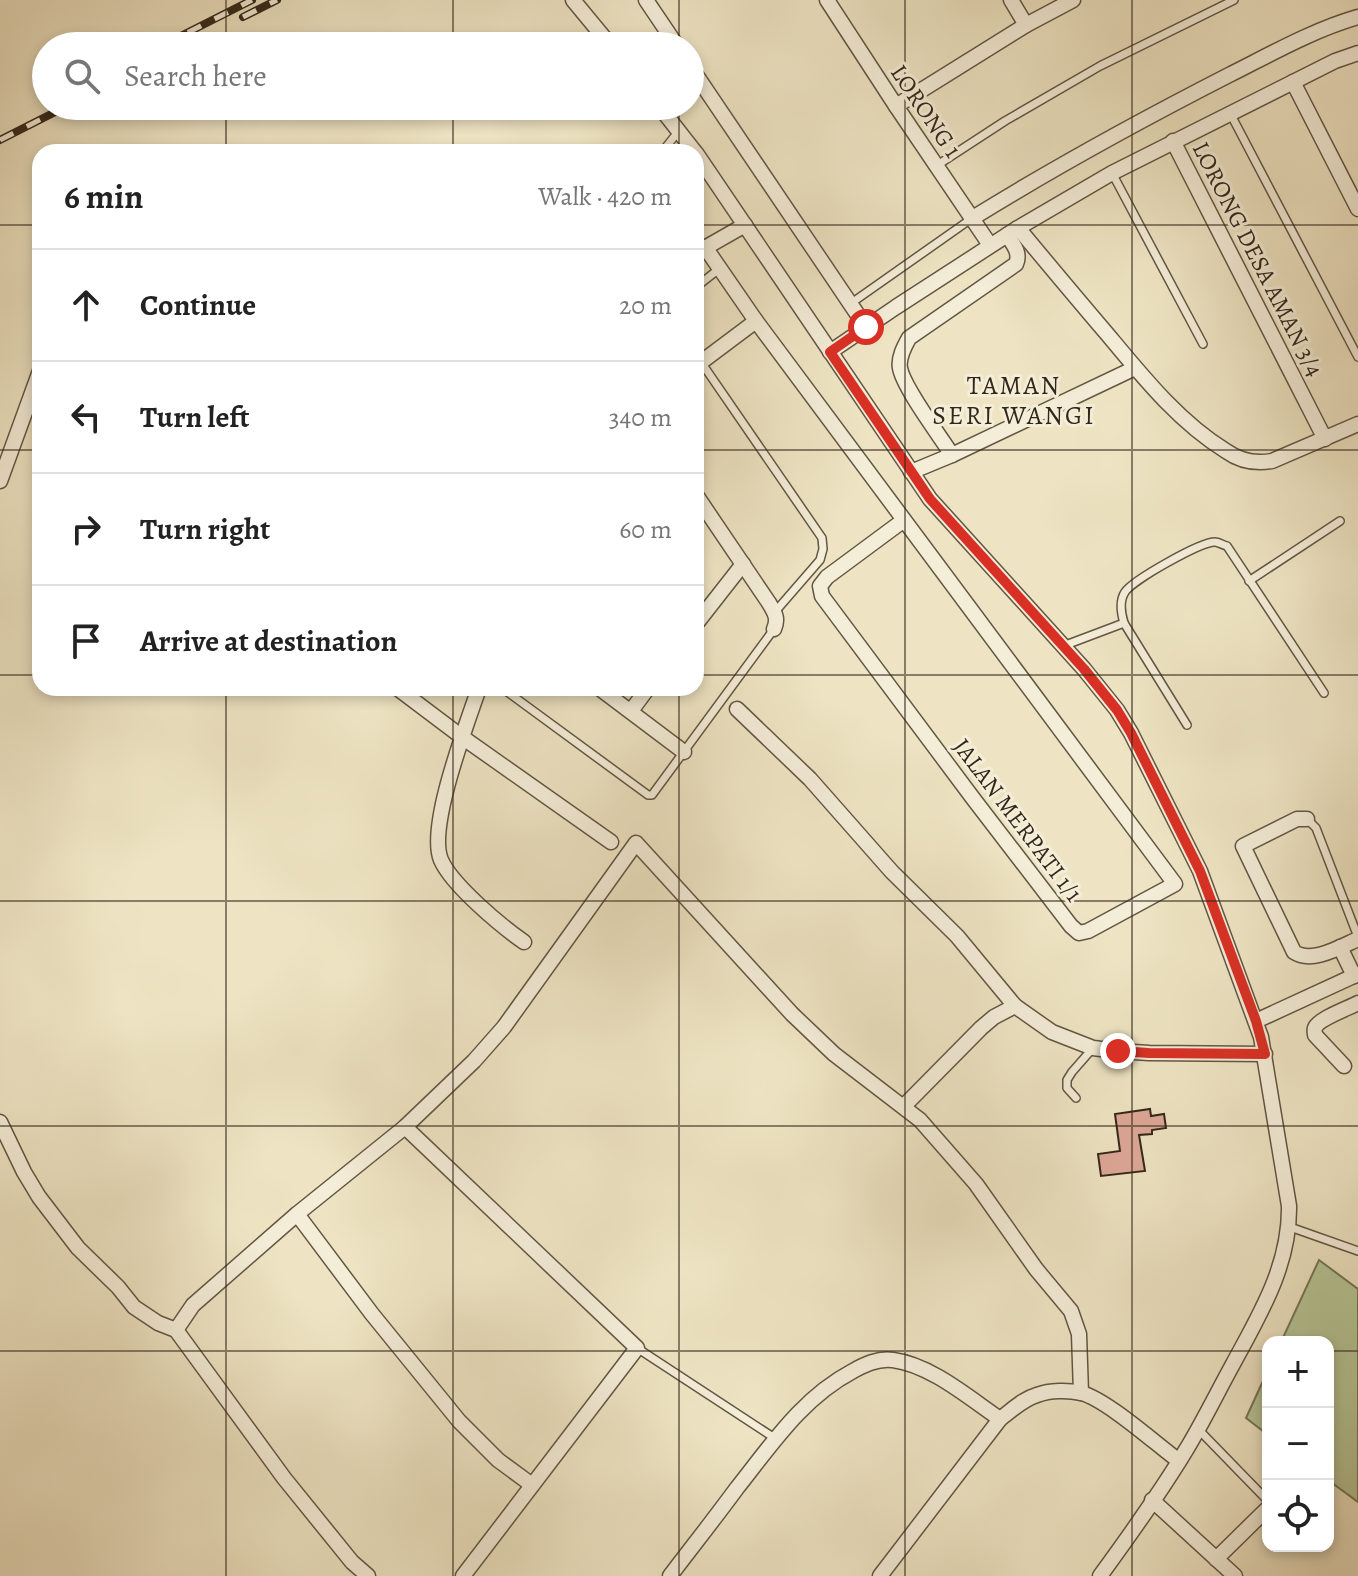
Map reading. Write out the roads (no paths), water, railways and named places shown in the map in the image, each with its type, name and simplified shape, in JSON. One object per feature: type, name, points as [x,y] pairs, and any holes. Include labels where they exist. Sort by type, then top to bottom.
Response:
[{"type":"street","points":[[573,0],[599,32]]},
{"type":"street","points":[[646,0],[668,32]]},
{"type":"street","name":"LORONG 1","points":[[827,0],[990,245]]},
{"type":"street","points":[[1011,0],[1026,25]]},
{"type":"street","points":[[896,106],[1026,25],[1073,0]]},
{"type":"street","points":[[971,219],[1091,147],[1170,105],[1320,30],[1358,17]]},
{"type":"street","points":[[830,352],[1012,231],[1112,173],[1335,61],[1358,53]]},
{"type":"street","points":[[1293,82],[1358,209]]},
{"type":"street","points":[[704,87],[866,327]]},
{"type":"street","points":[[671,120],[689,144]]},
{"type":"street","name":"LORONG DESA AMAN 3/4","points":[[1173,141],[1325,439]]},
{"type":"street","points":[[704,165],[911,472],[946,518],[1093,679],[1117,710],[1200,871],[1256,1021],[1265,1054],[1289,1206],[1290,1227],[1286,1250],[1270,1293],[1198,1429],[1103,1573]]},
{"type":"street","points":[[704,248],[745,225]]},
{"type":"street","points":[[1012,231],[1161,397],[1226,452],[1257,464],[1272,461],[1358,424]]},
{"type":"street","points":[[952,455],[907,387],[899,367],[902,349],[909,338],[1016,264],[1018,252],[1012,231]]},
{"type":"street","points":[[704,254],[719,269],[1175,884],[1200,871]]},
{"type":"street","points":[[704,360],[756,321]]},
{"type":"street","points":[[911,472],[1135,368]]},
{"type":"street","points":[[0,481],[32,397]]},
{"type":"street","points":[[704,507],[759,586],[775,621]]},
{"type":"street","name":"JALAN MERPATI 1/1","points":[[904,520],[827,577],[820,586],[822,596],[972,797],[1079,933],[1175,884]]},
{"type":"street","points":[[704,610],[743,564]]},
{"type":"street","points":[[408,696],[611,842]]},
{"type":"street","points":[[476,696],[440,817],[437,836],[441,862],[479,905],[524,942]]},
{"type":"street","points":[[610,696],[684,752]]},
{"type":"street","points":[[631,711],[642,696]]},
{"type":"street","points":[[737,709],[810,779],[892,872],[957,936],[1015,1006],[1052,1032],[1093,1048],[1149,1053],[1265,1054]]},
{"type":"street","points":[[1307,819],[1297,819],[1243,846],[1294,952],[1302,957],[1312,957],[1358,938]]},
{"type":"street","points":[[176,1330],[193,1305],[297,1214],[405,1127],[474,1061],[504,1027],[636,843],[792,1014],[834,1054],[920,1120],[976,1184],[1036,1269],[1071,1311],[1079,1334],[1081,1393]]},
{"type":"street","points":[[1256,1021],[1356,975],[1340,947]]},
{"type":"street","points":[[1344,1066],[1315,1035],[1314,1030],[1322,1021],[1358,1003]]},
{"type":"street","points":[[904,1106],[981,1028],[1015,1006]]},
{"type":"street","points":[[0,1122],[24,1172],[68,1236],[134,1307],[158,1323],[176,1330],[284,1478],[352,1562],[368,1576]]},
{"type":"street","points":[[405,1127],[637,1348],[463,1576]]},
{"type":"street","points":[[297,1214],[372,1314],[459,1421],[498,1460],[532,1485]]},
{"type":"street","points":[[670,1576],[783,1429],[816,1394],[863,1365],[883,1359],[903,1362],[935,1375],[1000,1419]]},
{"type":"street","points":[[880,1576],[1000,1419],[1037,1395],[1050,1392],[1081,1393],[1106,1406],[1179,1461]]},
{"type":"street","points":[[1152,1500],[1235,1576]]},
{"type":"street","points":[[1216,1559],[1262,1514]]},
{"type":"lane","points":[[936,166],[1100,66],[1234,0]]},
{"type":"lane","points":[[1230,113],[1358,357]]},
{"type":"lane","points":[[668,144],[679,130]]},
{"type":"lane","points":[[1112,173],[1203,344]]},
{"type":"lane","points":[[850,304],[971,219]]},
{"type":"lane","points":[[704,281],[719,269]]},
{"type":"lane","points":[[513,696],[652,795],[820,560],[822,538],[704,371]]},
{"type":"lane","points":[[1249,581],[1340,521]]},
{"type":"lane","points":[[1187,725],[1124,623],[1121,612],[1123,594],[1136,580],[1203,544],[1216,542],[1227,546],[1324,693]]},
{"type":"lane","points":[[1063,646],[1124,623]]},
{"type":"lane","points":[[1307,819],[1316,828],[1358,938]]},
{"type":"lane","points":[[1076,1098],[1067,1088],[1067,1080],[1093,1048]]},
{"type":"lane","points":[[1290,1227],[1358,1251]]},
{"type":"lane","points":[[637,1348],[776,1439]]},
{"type":"lane","points":[[1198,1429],[1262,1495]]},
{"type":"railway","points":[[189,32],[252,0]]},
{"type":"railway","points":[[243,17],[277,0]]},
{"type":"railway","points":[[0,140],[39,120]]},
{"type":"district","name":"TAMAN SERI WANGI","points":[[1014,400]]}]
